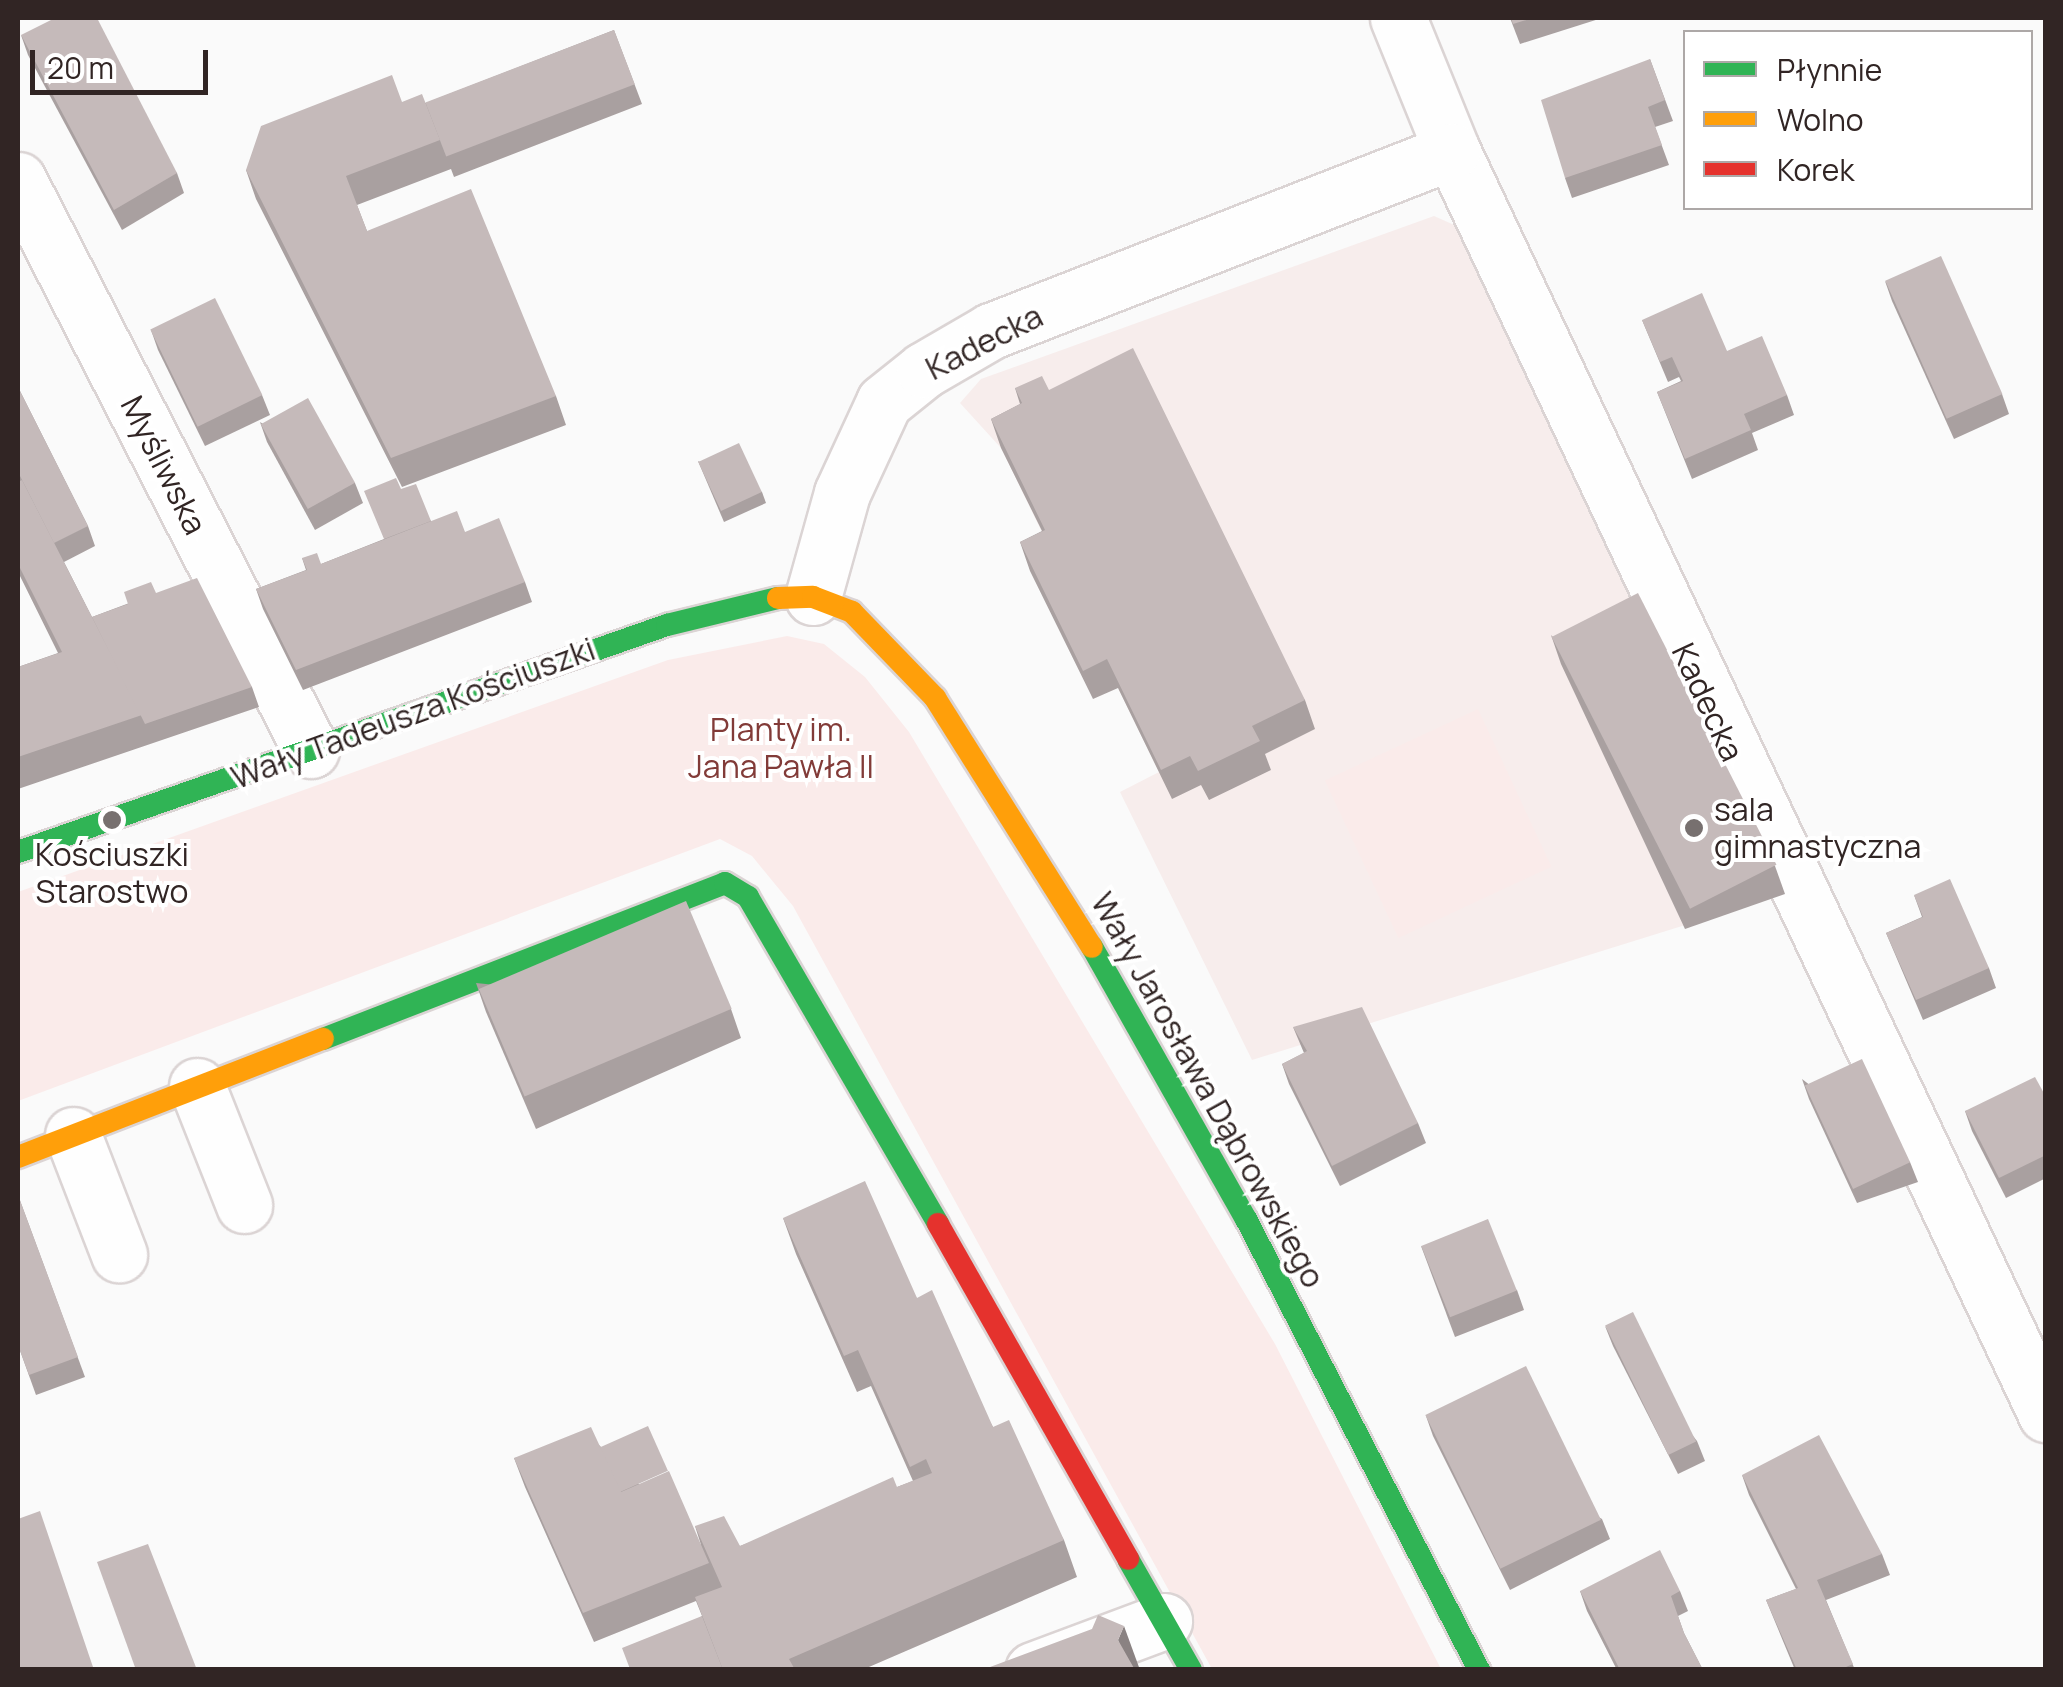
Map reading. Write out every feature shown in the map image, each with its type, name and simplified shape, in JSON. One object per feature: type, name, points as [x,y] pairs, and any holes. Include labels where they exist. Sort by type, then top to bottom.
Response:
[{"type":"street","name":"Kadecka","points":[[1398,18],[1452,151],[2046,1414]]},
{"type":"street","name":"Kadecka","points":[[813,597],[842,493],[884,402],[924,370],[991,331],[1452,151]]},
{"type":"street","name":"Myśliwska","points":[[18,180],[311,750]]},
{"type":"street","name":"Wały Tadeusza Kościuszki","points":[[18,852],[667,624],[756,599],[813,597]]},
{"type":"street","name":"Wały Jarosława Dąbrowskiego","points":[[813,597],[852,612],[895,647],[1053,878],[1246,1219],[1479,1670]]},
{"type":"street","points":[[18,1157],[725,883],[748,897],[808,995],[1191,1670]]},
{"type":"street","points":[[197,1086],[244,1205]]},
{"type":"street","points":[[73,1135],[120,1254]]},
{"type":"street","points":[[1033,1670],[1164,1621]]},
{"type":"shaded area","points":[[1434,216],[1470,232],[1785,894],[1252,1060],[1120,792],[1159,772],[1001,448],[960,403],[981,379]]},
{"type":"green space","name":"Planty im. Jana Pawła II","points":[[787,636],[824,644],[865,677],[909,732],[1275,1344],[1441,1669],[1212,1669],[793,906],[752,856],[720,839],[18,1101],[18,892],[668,660]]},
{"type":"green space","points":[[1478,709],[1552,867],[1398,938],[1325,780]]},
{"type":"building","points":[[55,18],[97,18],[177,173],[114,210],[21,35]]},
{"type":"building","points":[[1511,18],[1533,18],[1513,24]]},
{"type":"building","points":[[614,30],[635,84],[446,157],[425,102]]},
{"type":"building","points":[[1650,59],[1665,100],[1648,107],[1662,145],[1565,178],[1541,100]]},
{"type":"building","points":[[392,75],[402,102],[422,94],[440,140],[346,176],[367,231],[471,189],[556,396],[391,458],[246,170],[261,126]]},
{"type":"building","points":[[1941,256],[2002,394],[1947,419],[1885,281]]},
{"type":"building","points":[[1702,293],[1727,351],[1762,336],[1787,395],[1744,414],[1751,430],[1685,459],[1657,392],[1683,381],[1672,357],[1660,362],[1642,320]]},
{"type":"building","points":[[215,298],[262,395],[198,427],[150,330]]},
{"type":"building","points":[[1133,348],[1305,700],[1252,726],[1260,741],[1198,771],[1190,756],[1161,770],[1107,659],[1083,671],[1020,542],[1045,530],[991,419],[1022,403],[1015,388],[1042,376],[1049,390]]},
{"type":"building","points":[[18,387],[88,526],[54,543],[18,472]]},
{"type":"building","points":[[308,398],[355,483],[308,509],[261,424]]},
{"type":"building","points":[[739,443],[762,492],[721,511],[698,462]]},
{"type":"building","points":[[396,478],[401,489],[416,484],[431,521],[384,539],[364,491]]},
{"type":"building","points":[[22,480],[142,715],[18,757],[18,667],[62,652],[18,564],[18,482]]},
{"type":"building","points":[[457,511],[465,532],[499,518],[525,582],[296,670],[256,589],[307,570],[302,558],[317,553],[321,564]]},
{"type":"building","points":[[197,578],[252,687],[145,724],[92,617],[128,604],[124,592],[151,582],[156,593]]},
{"type":"building","name":"sala gimnastyczna","points":[[1638,593],[1776,865],[1690,909],[1552,637]]},
{"type":"building","points":[[1950,879],[1989,968],[1916,1000],[1886,933],[1923,917],[1914,895]]},
{"type":"building","points":[[686,901],[732,1009],[525,1097],[479,989]]},
{"type":"building","points":[[1362,1007],[1418,1123],[1332,1166],[1282,1064],[1307,1051],[1293,1027]]},
{"type":"building","points":[[1862,1059],[1910,1162],[1853,1189],[1805,1086]]},
{"type":"building","points":[[2035,1077],[2046,1097],[2046,1155],[1999,1178],[1965,1111]]},
{"type":"building","points":[[865,1181],[917,1298],[932,1290],[993,1427],[1009,1420],[1064,1540],[789,1659],[792,1670],[723,1670],[695,1597],[722,1587],[695,1526],[724,1516],[740,1546],[893,1477],[897,1487],[932,1473],[926,1459],[910,1467],[858,1350],[844,1356],[783,1218]]},
{"type":"building","points":[[18,1195],[78,1357],[29,1375],[18,1345]]},
{"type":"building","points":[[1488,1219],[1517,1290],[1450,1317],[1421,1246]]},
{"type":"building","points":[[1633,1312],[1696,1441],[1668,1455],[1605,1326]]},
{"type":"building","points":[[1526,1366],[1601,1520],[1500,1569],[1425,1415]]},
{"type":"building","points":[[648,1426],[668,1471],[620,1492],[600,1448]]},
{"type":"building","points":[[591,1427],[621,1492],[669,1471],[709,1563],[583,1613],[514,1458]]},
{"type":"building","points":[[1819,1435],[1882,1554],[1817,1580],[1853,1664],[1839,1670],[1797,1670],[1766,1600],[1798,1588],[1742,1475]]},
{"type":"building","points":[[40,1511],[94,1670],[18,1670],[18,1519]]},
{"type":"building","points":[[148,1544],[197,1670],[136,1670],[97,1562]]},
{"type":"building","points":[[1660,1550],[1680,1591],[1671,1596],[1684,1633],[1703,1670],[1620,1670],[1580,1591]]},
{"type":"building","points":[[1098,1615],[1124,1626],[1118,1640],[1135,1670],[982,1670],[1092,1629]]},
{"type":"building","points":[[702,1616],[723,1670],[628,1670],[622,1648]]},
{"type":"traffic: fast","points":[[18,852],[667,625],[778,598]]},
{"type":"traffic: fast","points":[[323,1039],[725,883],[748,897],[938,1224]]},
{"type":"traffic: fast","points":[[1092,947],[1246,1219],[1479,1670]]},
{"type":"traffic: fast","points":[[1128,1559],[1191,1670]]},
{"type":"traffic: slow","points":[[778,598],[813,597],[852,612],[935,698],[1092,947]]},
{"type":"traffic: slow","points":[[18,1157],[323,1039]]},
{"type":"traffic: jam","points":[[938,1224],[1128,1559]]},
{"type":"place","name":"Kościuszki Starostwo","points":[[112,820]]},
{"type":"place","name":"sala gimnastyczna","points":[[1694,828]]}]
